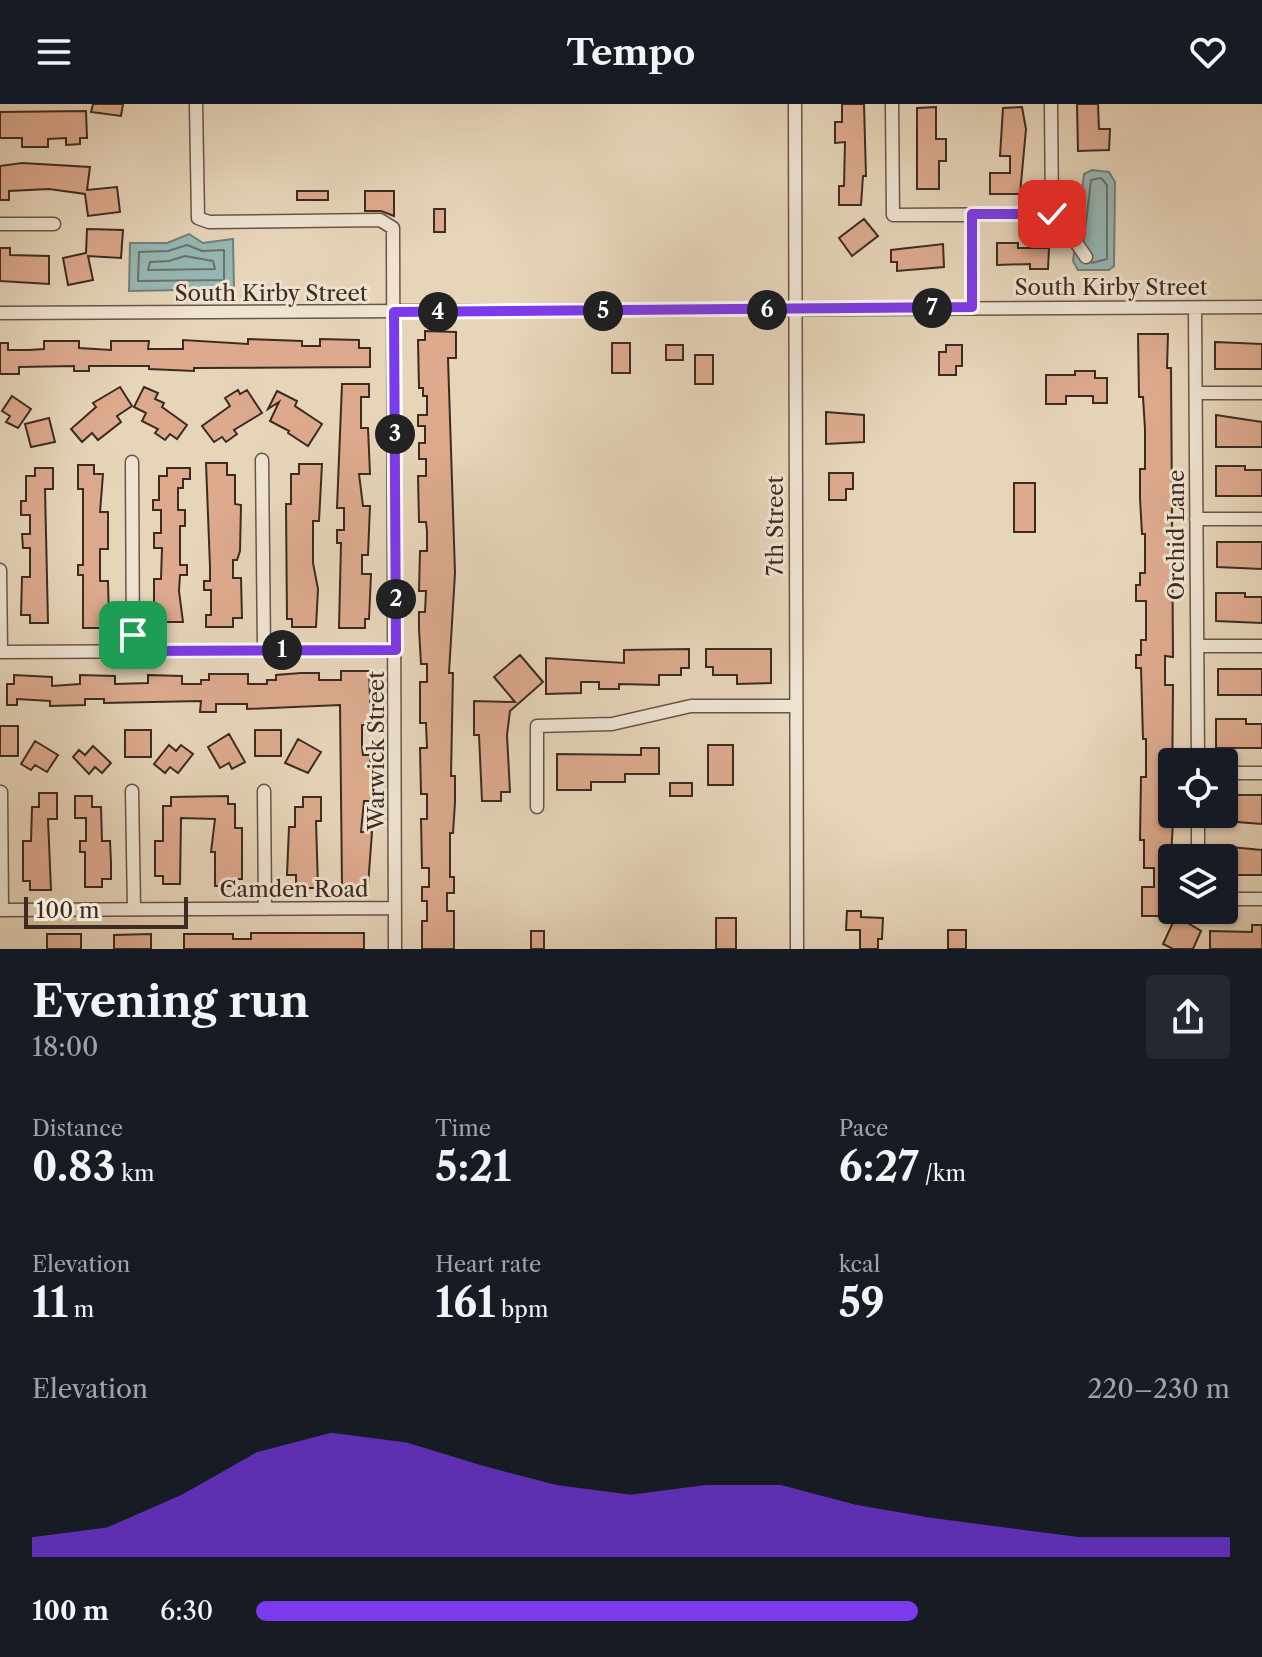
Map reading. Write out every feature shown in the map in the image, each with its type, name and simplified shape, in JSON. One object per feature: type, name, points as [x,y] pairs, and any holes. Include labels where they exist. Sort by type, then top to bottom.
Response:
[{"type":"street","name":"Warwick Street","points":[[196,104],[198,218],[209,222],[388,221],[393,228],[395,949]]},
{"type":"street","name":"7th Street","points":[[795,104],[794,706],[797,949]]},
{"type":"street","points":[[892,104],[893,215],[1052,214]]},
{"type":"street","points":[[1051,104],[1052,214],[1086,257]]},
{"type":"street","points":[[972,214],[972,307]]},
{"type":"street","points":[[0,224],[54,224]]},
{"type":"street","name":"South Kirby Street","points":[[0,313],[1262,307]]},
{"type":"street","name":"Orchid Lane","points":[[1195,308],[1198,748]]},
{"type":"street","points":[[1196,393],[1262,393]]},
{"type":"street","points":[[262,460],[264,650]]},
{"type":"street","points":[[132,462],[133,651]]},
{"type":"street","points":[[1196,519],[1262,519]]},
{"type":"street","points":[[0,570],[0,652],[396,650]]},
{"type":"street","points":[[1197,646],[1262,646]]},
{"type":"street","points":[[537,807],[537,726],[612,724],[691,706],[794,706]]},
{"type":"street","points":[[1238,773],[1262,773]]},
{"type":"street","points":[[132,791],[134,909]]},
{"type":"street","points":[[264,791],[265,909]]},
{"type":"street","points":[[1,792],[1,910]]},
{"type":"street","points":[[1238,899],[1262,899]]},
{"type":"street","name":"Camden Road","points":[[1,910],[395,908]]},
{"type":"water","points":[[1092,170],[1109,172],[1115,182],[1114,266],[1109,270],[1078,270],[1073,261],[1084,174]]},
{"type":"water","points":[[189,234],[203,243],[233,239],[234,289],[129,291],[130,243],[167,243]]},
{"type":"building","points":[[93,104],[123,104],[121,116],[91,112]]},
{"type":"building","points":[[842,104],[864,104],[866,176],[863,176],[861,205],[839,205],[839,186],[844,186],[845,142],[835,143],[835,122],[842,122]]},
{"type":"building","points":[[1077,104],[1098,104],[1099,129],[1110,129],[1109,150],[1078,151]]},
{"type":"building","points":[[936,107],[936,139],[946,139],[946,161],[939,161],[939,189],[917,189],[917,108]]},
{"type":"building","points":[[1022,107],[1026,129],[1020,194],[990,194],[990,173],[1010,173],[1010,156],[1000,156],[1003,108]]},
{"type":"building","points":[[86,111],[87,138],[80,138],[80,144],[66,145],[66,138],[48,139],[48,147],[22,147],[22,138],[0,138],[0,112]]},
{"type":"building","points":[[22,163],[90,167],[87,190],[117,187],[120,212],[88,216],[85,194],[49,189],[9,191],[9,200],[0,200],[0,166]]},
{"type":"building","points":[[297,191],[328,191],[328,200],[297,200]]},
{"type":"building","points":[[365,191],[394,191],[394,216],[381,211],[365,211]]},
{"type":"building","points":[[434,209],[445,209],[445,232],[434,232]]},
{"type":"building","points":[[864,219],[878,236],[852,256],[839,238]]},
{"type":"building","points":[[87,229],[123,230],[121,258],[88,256],[93,280],[68,285],[63,258],[86,253]]},
{"type":"building","points":[[997,243],[1018,243],[1018,248],[1049,248],[1048,269],[1030,269],[1030,264],[997,265]]},
{"type":"building","points":[[943,244],[944,267],[897,271],[897,262],[891,262],[891,250]]},
{"type":"building","points":[[0,248],[10,248],[10,255],[49,256],[49,284],[0,281]]},
{"type":"building","points":[[425,331],[456,332],[456,358],[448,358],[455,573],[449,673],[453,673],[451,776],[455,776],[455,802],[453,833],[450,833],[450,877],[454,877],[454,893],[447,893],[447,911],[454,911],[454,949],[422,949],[422,921],[427,921],[427,901],[422,901],[422,887],[429,887],[429,868],[422,868],[421,819],[427,819],[427,794],[421,794],[420,748],[427,748],[426,723],[420,723],[420,682],[427,682],[427,664],[421,664],[419,629],[419,612],[425,612],[426,591],[419,591],[420,551],[427,551],[427,531],[426,522],[419,522],[418,476],[426,476],[426,459],[419,459],[419,443],[425,443],[425,426],[418,426],[418,415],[427,415],[427,396],[423,396],[423,388],[419,388],[418,340],[425,340]]},
{"type":"building","points":[[1138,334],[1168,334],[1167,368],[1171,368],[1173,657],[1165,656],[1165,685],[1173,685],[1172,748],[1158,748],[1158,828],[1173,828],[1172,844],[1158,844],[1158,916],[1142,916],[1142,887],[1154,887],[1154,868],[1144,868],[1144,840],[1140,840],[1141,777],[1146,777],[1146,739],[1143,739],[1141,668],[1136,668],[1136,655],[1141,655],[1141,640],[1146,640],[1146,601],[1136,601],[1136,585],[1140,585],[1140,573],[1145,573],[1140,469],[1145,469],[1145,429],[1143,397],[1139,397]]},
{"type":"building","points":[[248,339],[302,341],[302,346],[320,346],[320,339],[359,340],[359,348],[370,348],[370,367],[194,368],[194,371],[149,369],[149,366],[89,366],[89,371],[74,371],[74,366],[19,367],[19,374],[0,374],[0,343],[8,343],[8,350],[29,350],[44,349],[44,341],[79,341],[79,348],[111,350],[111,341],[149,341],[148,349],[183,349],[183,340],[248,344]]},
{"type":"building","points":[[1215,342],[1262,344],[1262,369],[1215,369]]},
{"type":"building","points":[[612,343],[630,343],[630,373],[612,373]]},
{"type":"building","points":[[666,345],[683,345],[683,360],[666,360]]},
{"type":"building","points":[[946,345],[962,345],[962,366],[956,366],[956,375],[939,375],[939,352],[946,352]]},
{"type":"building","points":[[695,355],[713,355],[713,384],[695,384]]},
{"type":"building","points":[[1075,371],[1095,371],[1095,378],[1107,378],[1107,403],[1093,403],[1093,396],[1066,396],[1066,404],[1046,404],[1046,375],[1075,375]]},
{"type":"building","points":[[342,384],[369,384],[369,397],[361,397],[361,428],[368,428],[370,474],[359,474],[363,506],[370,506],[368,555],[362,555],[362,574],[371,574],[369,619],[365,619],[365,628],[339,628],[341,543],[337,543],[337,530],[344,530],[344,508],[337,508]]},
{"type":"building","points":[[120,387],[132,406],[117,416],[121,422],[98,440],[92,433],[82,442],[71,429],[96,407],[93,403]]},
{"type":"building","points":[[144,387],[158,393],[155,399],[164,403],[162,407],[187,425],[177,439],[170,434],[165,440],[155,433],[158,429],[142,421],[146,413],[134,407]]},
{"type":"building","points":[[238,390],[240,394],[247,390],[262,413],[234,430],[237,434],[226,442],[222,437],[214,442],[202,426],[230,406],[225,398]]},
{"type":"building","points":[[277,391],[297,401],[295,406],[322,424],[308,446],[270,421],[279,402],[268,409]]},
{"type":"building","points":[[12,396],[31,409],[18,428],[6,422],[10,416],[2,411]]},
{"type":"building","points":[[826,412],[864,415],[864,442],[826,444]]},
{"type":"building","points":[[1216,415],[1262,422],[1262,447],[1216,447]]},
{"type":"building","points":[[49,418],[55,442],[31,447],[25,424]]},
{"type":"building","points":[[206,463],[227,463],[227,475],[235,475],[235,504],[241,505],[240,551],[237,560],[233,560],[233,578],[241,578],[242,618],[233,618],[233,627],[206,627],[206,615],[211,615],[211,590],[204,590],[204,581],[210,581]]},
{"type":"building","points":[[299,464],[322,464],[319,521],[313,521],[313,563],[318,589],[316,627],[292,627],[292,619],[287,619],[286,504],[291,504],[291,474],[299,474]]},
{"type":"building","points":[[78,465],[94,465],[94,474],[103,474],[100,512],[108,512],[108,549],[100,549],[100,581],[108,581],[109,618],[101,618],[101,628],[83,628],[83,575],[78,575],[78,565],[83,565],[83,489],[78,489]]},
{"type":"building","points":[[1216,466],[1245,466],[1245,470],[1262,470],[1262,496],[1216,496]]},
{"type":"building","points":[[35,468],[53,468],[53,489],[45,489],[48,623],[30,623],[30,615],[21,615],[22,577],[30,577],[30,548],[23,548],[22,534],[30,534],[30,515],[21,515],[21,501],[26,501],[26,476],[35,476]]},
{"type":"building","points":[[167,468],[190,468],[190,479],[183,479],[183,488],[178,488],[178,510],[185,510],[185,526],[180,526],[180,565],[187,565],[187,575],[180,575],[183,622],[163,622],[163,614],[154,614],[154,579],[161,579],[162,548],[154,548],[154,533],[161,533],[161,510],[153,510],[153,500],[159,500],[159,476],[167,476]]},
{"type":"building","points":[[829,473],[853,473],[853,489],[846,489],[846,500],[829,500]]},
{"type":"building","points":[[1014,483],[1035,483],[1035,532],[1014,532]]},
{"type":"building","points":[[1217,542],[1262,542],[1262,569],[1217,567]]},
{"type":"building","points":[[1216,593],[1245,593],[1245,597],[1262,597],[1262,623],[1216,621]]},
{"type":"building","points":[[689,649],[689,668],[681,668],[681,675],[659,675],[659,685],[619,684],[619,689],[599,689],[599,682],[581,682],[581,693],[546,694],[546,658],[624,663],[624,650]]},
{"type":"building","points":[[706,649],[771,649],[771,683],[737,684],[737,675],[713,675],[713,667],[706,667]]},
{"type":"building","points":[[520,655],[543,682],[510,711],[507,735],[510,792],[501,792],[501,801],[482,801],[479,735],[474,735],[474,701],[515,702],[494,677]]},
{"type":"building","points":[[1218,669],[1262,669],[1262,695],[1218,695]]},
{"type":"building","points":[[341,671],[369,671],[371,725],[362,725],[362,746],[363,755],[370,755],[371,801],[364,801],[361,832],[372,832],[368,886],[342,886],[340,705],[247,709],[247,704],[216,704],[216,712],[200,712],[201,701],[104,703],[104,699],[85,699],[85,705],[50,706],[50,701],[17,699],[17,705],[7,705],[7,684],[14,684],[14,675],[52,677],[52,686],[80,684],[80,675],[115,676],[115,684],[148,683],[148,675],[182,676],[182,684],[201,684],[201,680],[209,680],[209,674],[248,674],[248,684],[267,684],[267,680],[276,680],[276,675],[301,673],[319,673],[319,680],[341,680]]},
{"type":"building","points":[[1216,719],[1246,719],[1246,724],[1262,724],[1262,748],[1216,748]]},
{"type":"building","points":[[0,726],[18,726],[18,756],[0,756]]},
{"type":"building","points":[[125,730],[151,730],[151,757],[125,757]]},
{"type":"building","points":[[255,730],[281,730],[281,756],[255,756]]},
{"type":"building","points":[[229,734],[245,762],[232,769],[229,763],[220,768],[208,747]]},
{"type":"building","points":[[298,739],[321,752],[308,773],[285,763]]},
{"type":"building","points":[[35,741],[58,755],[47,772],[35,765],[31,770],[21,764]]},
{"type":"building","points":[[169,745],[176,751],[181,745],[193,754],[178,773],[170,767],[165,773],[154,764]]},
{"type":"building","points":[[708,745],[733,745],[733,785],[708,785]]},
{"type":"building","points":[[93,746],[111,763],[102,773],[95,767],[89,774],[73,757],[79,750],[85,755]]},
{"type":"building","points":[[641,748],[659,748],[659,774],[625,774],[625,782],[591,782],[591,790],[557,790],[557,754],[641,755]]},
{"type":"building","points":[[670,783],[692,783],[692,796],[670,796]]},
{"type":"building","points":[[39,793],[57,793],[57,819],[48,819],[51,890],[30,890],[30,881],[23,881],[23,841],[31,841],[32,807],[39,807]]},
{"type":"building","points":[[1238,795],[1262,795],[1262,824],[1238,822]]},
{"type":"building","points":[[75,796],[92,796],[92,807],[101,807],[102,841],[110,841],[111,863],[111,879],[102,879],[102,887],[85,887],[85,852],[80,852],[80,841],[86,841],[86,818],[75,818]]},
{"type":"building","points":[[228,796],[228,804],[235,804],[235,828],[242,828],[242,879],[235,879],[235,886],[215,886],[215,852],[211,852],[215,819],[181,818],[180,884],[163,884],[163,876],[155,876],[155,841],[163,841],[163,806],[171,806],[171,797]]},
{"type":"building","points":[[303,797],[321,797],[321,821],[316,821],[318,888],[296,888],[296,875],[287,875],[289,827],[295,827],[295,807],[303,807]]},
{"type":"building","points":[[1238,848],[1262,850],[1262,875],[1238,875]]},
{"type":"building","points":[[847,911],[861,911],[861,917],[883,918],[878,949],[860,949],[860,930],[846,930]]},
{"type":"building","points":[[716,918],[736,918],[736,949],[716,949]]},
{"type":"building","points":[[1172,924],[1189,924],[1201,931],[1193,949],[1173,949],[1163,944]]},
{"type":"building","points":[[1252,925],[1262,925],[1262,949],[1210,949],[1210,931],[1252,932]]},
{"type":"building","points":[[948,930],[966,930],[966,949],[948,949]]},
{"type":"building","points":[[531,931],[544,931],[544,949],[531,949]]},
{"type":"building","points":[[251,933],[364,933],[364,949],[184,949],[184,934],[233,934],[233,939],[251,939]]},
{"type":"building","points":[[47,934],[81,934],[81,949],[47,949]]},
{"type":"building","points":[[151,934],[151,949],[114,949],[114,935]]},
{"type":"route","points":[[133,635],[133,651],[396,650],[394,312],[972,307],[972,214],[1052,214]]}]
